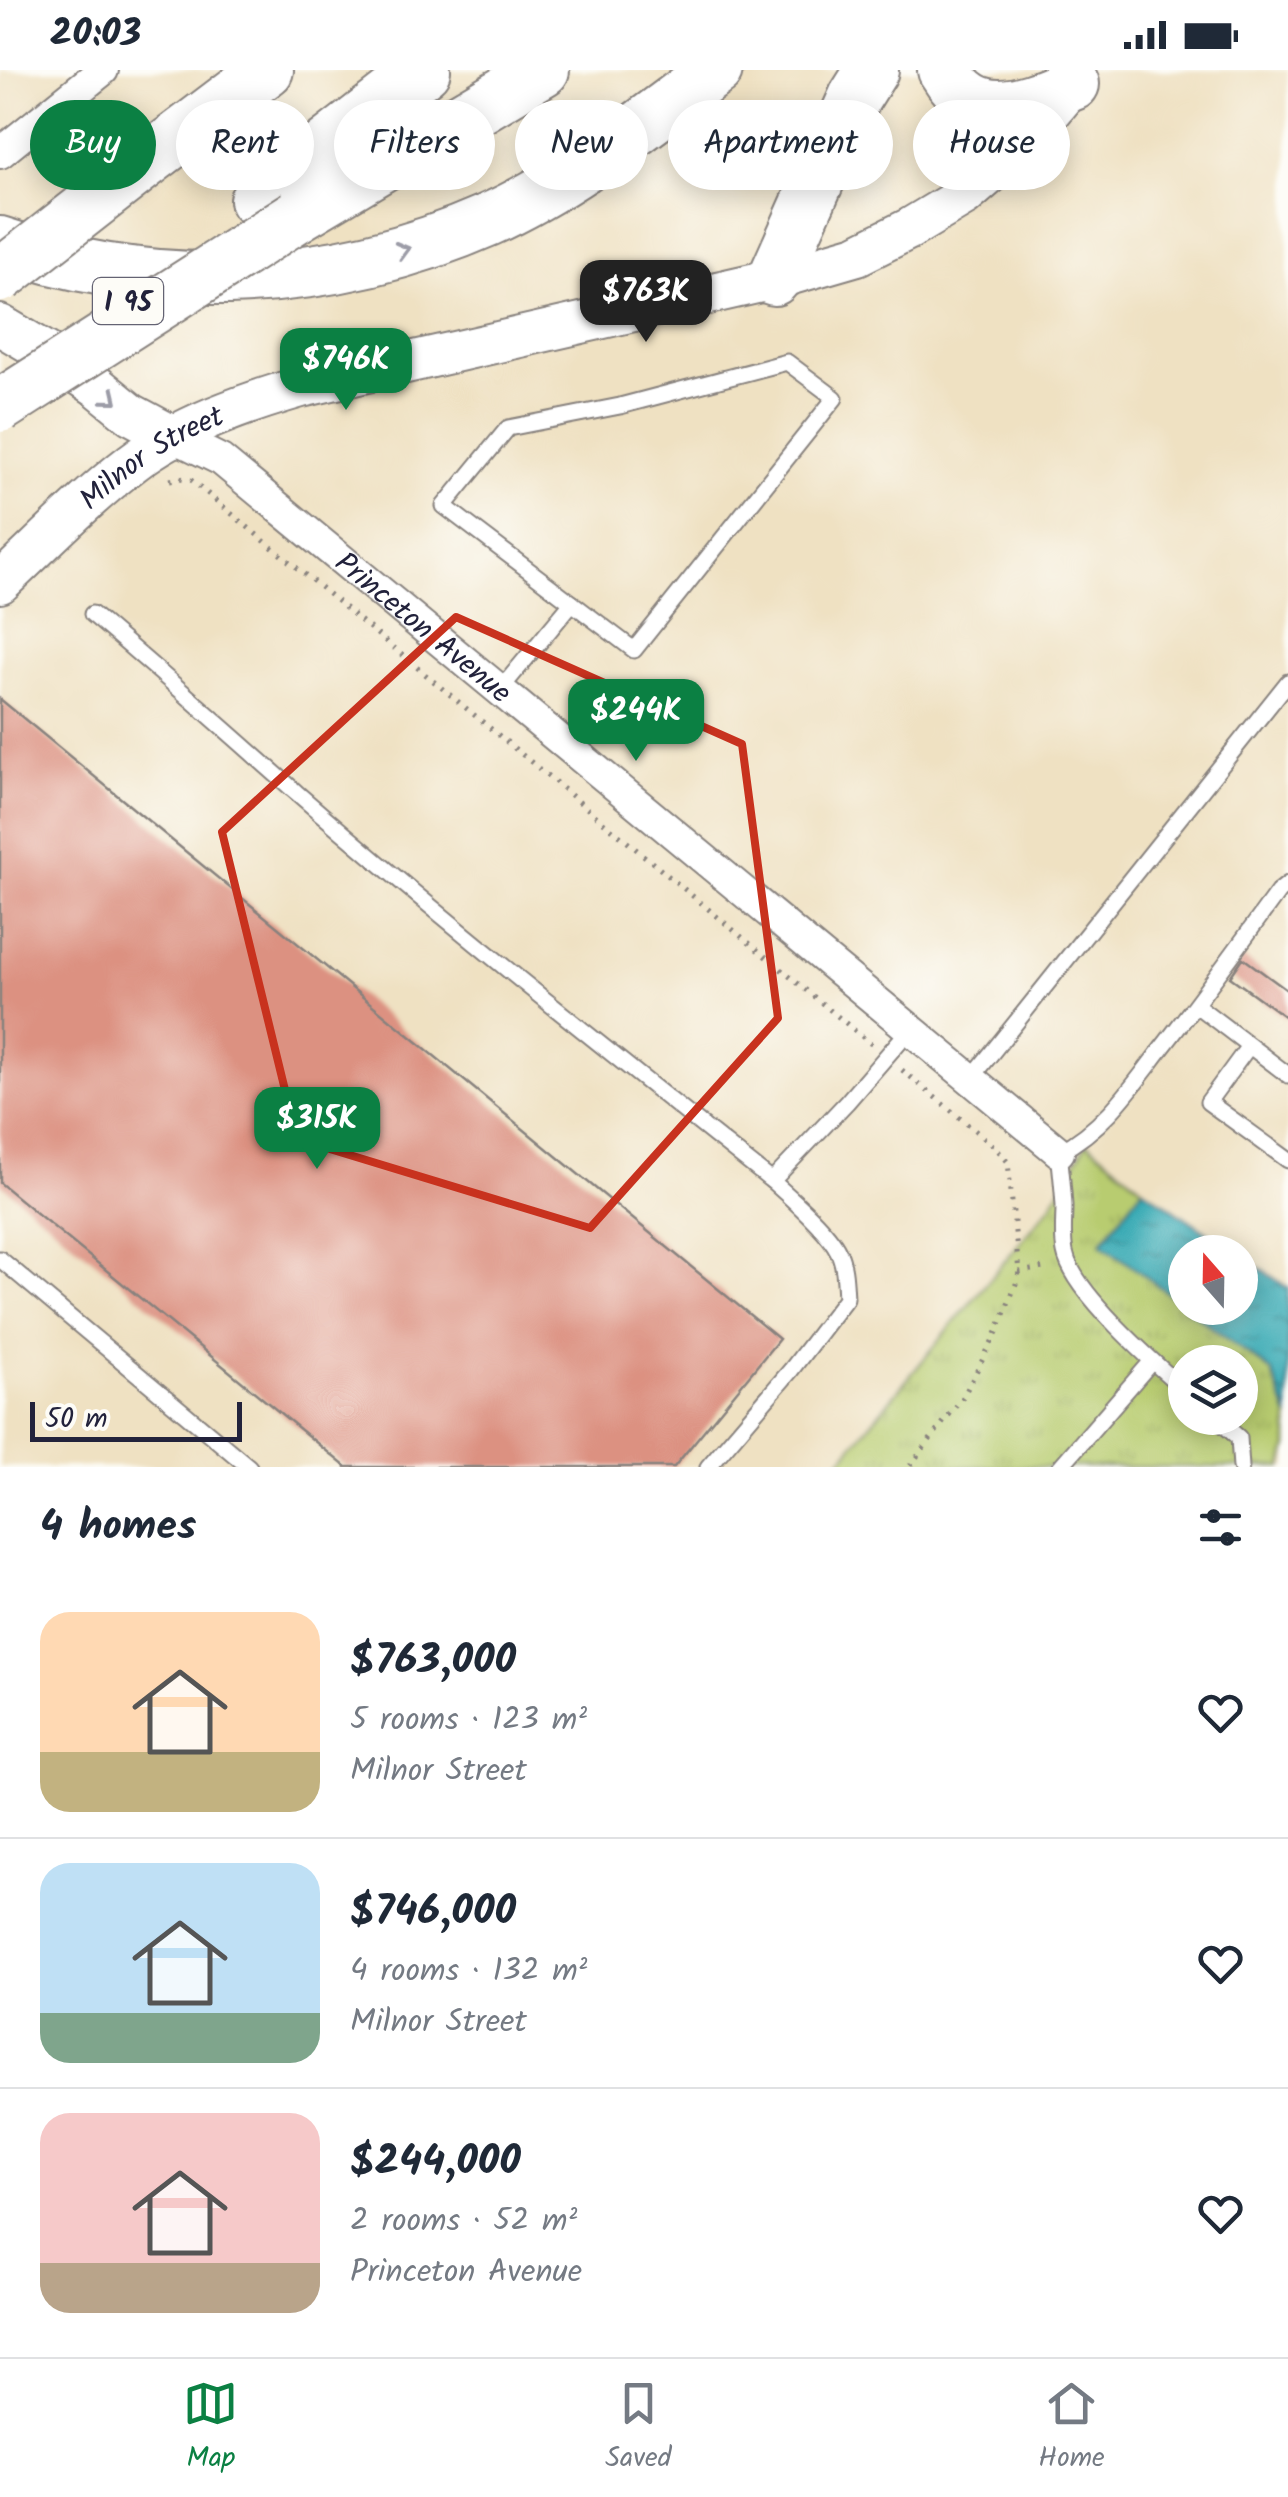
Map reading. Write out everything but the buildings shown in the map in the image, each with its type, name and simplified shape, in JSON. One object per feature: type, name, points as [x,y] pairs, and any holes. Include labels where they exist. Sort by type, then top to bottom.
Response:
[{"type":"highway","points":[[156,136],[219,70]]},
{"type":"highway","points":[[156,144],[267,70]]},
{"type":"highway","name":"I 95","points":[[0,404],[276,208],[424,70]]},
{"type":"highway","points":[[276,208],[542,70]]},
{"type":"highway","points":[[0,243],[42,257],[112,272],[195,279],[259,278],[357,263],[490,219],[556,183],[716,70]]},
{"type":"highway","points":[[774,279],[855,97],[872,70]]},
{"type":"highway","points":[[944,70],[954,87],[985,106],[1023,104],[1079,77]]},
{"type":"highway","points":[[0,265],[95,190]]},
{"type":"highway","points":[[0,276],[98,190]]},
{"type":"main road","name":"Milnor Street","points":[[0,583],[133,462],[174,437],[256,400],[774,279],[856,255],[964,196],[1023,144],[1079,77]]},
{"type":"main road","name":"Princeton Avenue","points":[[0,325],[51,355],[131,414],[174,437]]},
{"type":"street","points":[[0,153],[103,70]]},
{"type":"street","name":"Princeton Avenue","points":[[174,437],[221,460],[1059,1152]]},
{"type":"lane","points":[[787,362],[835,398],[634,650],[572,603],[444,506],[508,428],[620,406],[787,362]]},
{"type":"lane","points":[[500,690],[572,603]]},
{"type":"lane","points":[[92,614],[312,806],[556,1009],[772,1181],[838,1249],[846,1298],[708,1467]]},
{"type":"lane","points":[[970,1080],[1288,682]]},
{"type":"lane","points":[[1168,1375],[1130,1342],[1068,1264],[1059,1152],[1082,1140],[1100,1124],[1288,884]]},
{"type":"lane","points":[[1196,1005],[1288,1075]]},
{"type":"lane","points":[[772,1181],[910,1030]]},
{"type":"lane","points":[[1249,1046],[1208,1102],[1288,1160]]},
{"type":"lane","points":[[0,1259],[249,1467]]},
{"type":"lane","points":[[1060,1467],[1152,1361]]},
{"type":"lane","points":[[1236,1435],[1241,1467]]},
{"type":"path","points":[[158,488],[180,478],[191,480],[860,1035]]},
{"type":"path","points":[[909,1467],[963,1397],[980,1367],[1019,1272],[1008,1162],[910,1076]]},
{"type":"path","points":[[1019,1272],[1068,1264]]},
{"type":"highlighted area","points":[[456,617],[742,744],[778,1018],[590,1228],[297,1139],[222,832]]},
{"type":"green space","points":[[1087,1142],[1143,1188],[1101,1242],[1168,1293],[1168,1325],[1210,1325],[1236,1345],[1168,1345],[1168,1435],[1258,1435],[1258,1361],[1272,1372],[1288,1417],[1283,1467],[835,1467],[1051,1205]]},
{"type":"water","points":[[1143,1188],[1211,1235],[1168,1235],[1168,1293],[1101,1243]]},
{"type":"water","points":[[1258,1267],[1288,1288],[1288,1417],[1272,1372],[1258,1362],[1258,1345],[1236,1345],[1209,1325],[1258,1325]]}]
